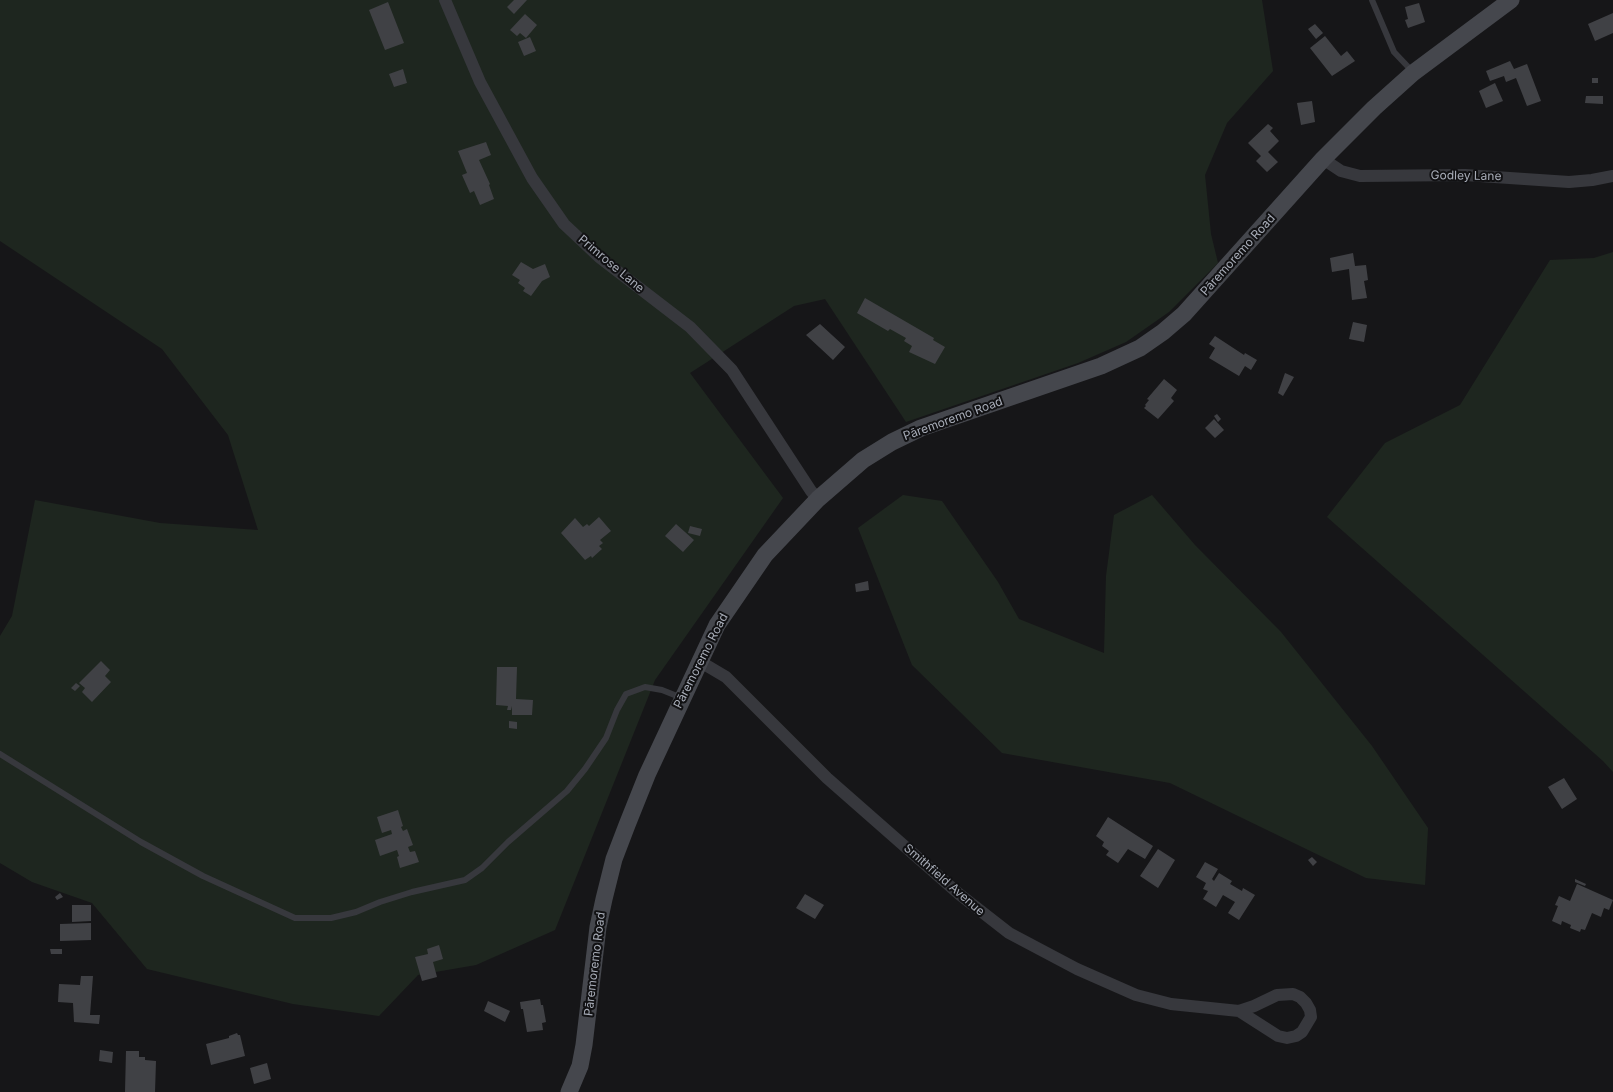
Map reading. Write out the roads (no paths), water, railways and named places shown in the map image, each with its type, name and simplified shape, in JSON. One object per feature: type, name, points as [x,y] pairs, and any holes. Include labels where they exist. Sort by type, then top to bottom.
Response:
[{"type":"street","name":"Primrose Lane","points":[[445,0],[480,82],[532,178],[564,224],[600,257],[690,327],[732,370],[810,491],[818,499]]},
{"type":"street","name":"Pāremoremo Road","points":[[571,1088],[584,1044],[598,928],[614,860],[647,775],[717,624],[765,555],[818,499],[863,460],[892,442],[921,428],[1101,366],[1146,344],[1184,314],[1323,159],[1413,73],[1511,0]]},
{"type":"street","name":"Godley Lane","points":[[1323,159],[1341,170],[1360,176],[1465,175],[1569,182],[1613,176]]},
{"type":"street","name":"Smithfield Avenue","points":[[699,661],[726,677],[827,778],[959,894],[1009,933],[1077,969],[1136,995],[1171,1004],[1239,1011],[1254,1006],[1277,995],[1286,993],[1300,997],[1310,1010],[1311,1017],[1302,1032],[1296,1036],[1287,1038],[1278,1036],[1239,1011]]},
{"type":"lane","points":[[1372,0],[1394,52],[1413,73]]},
{"type":"lane","points":[[0,754],[141,842],[203,876],[295,918],[331,918],[356,912],[380,902],[412,892],[465,880],[482,868],[508,842],[567,791],[585,769],[606,738],[617,710],[626,694],[645,687],[662,690],[682,698]]}]
